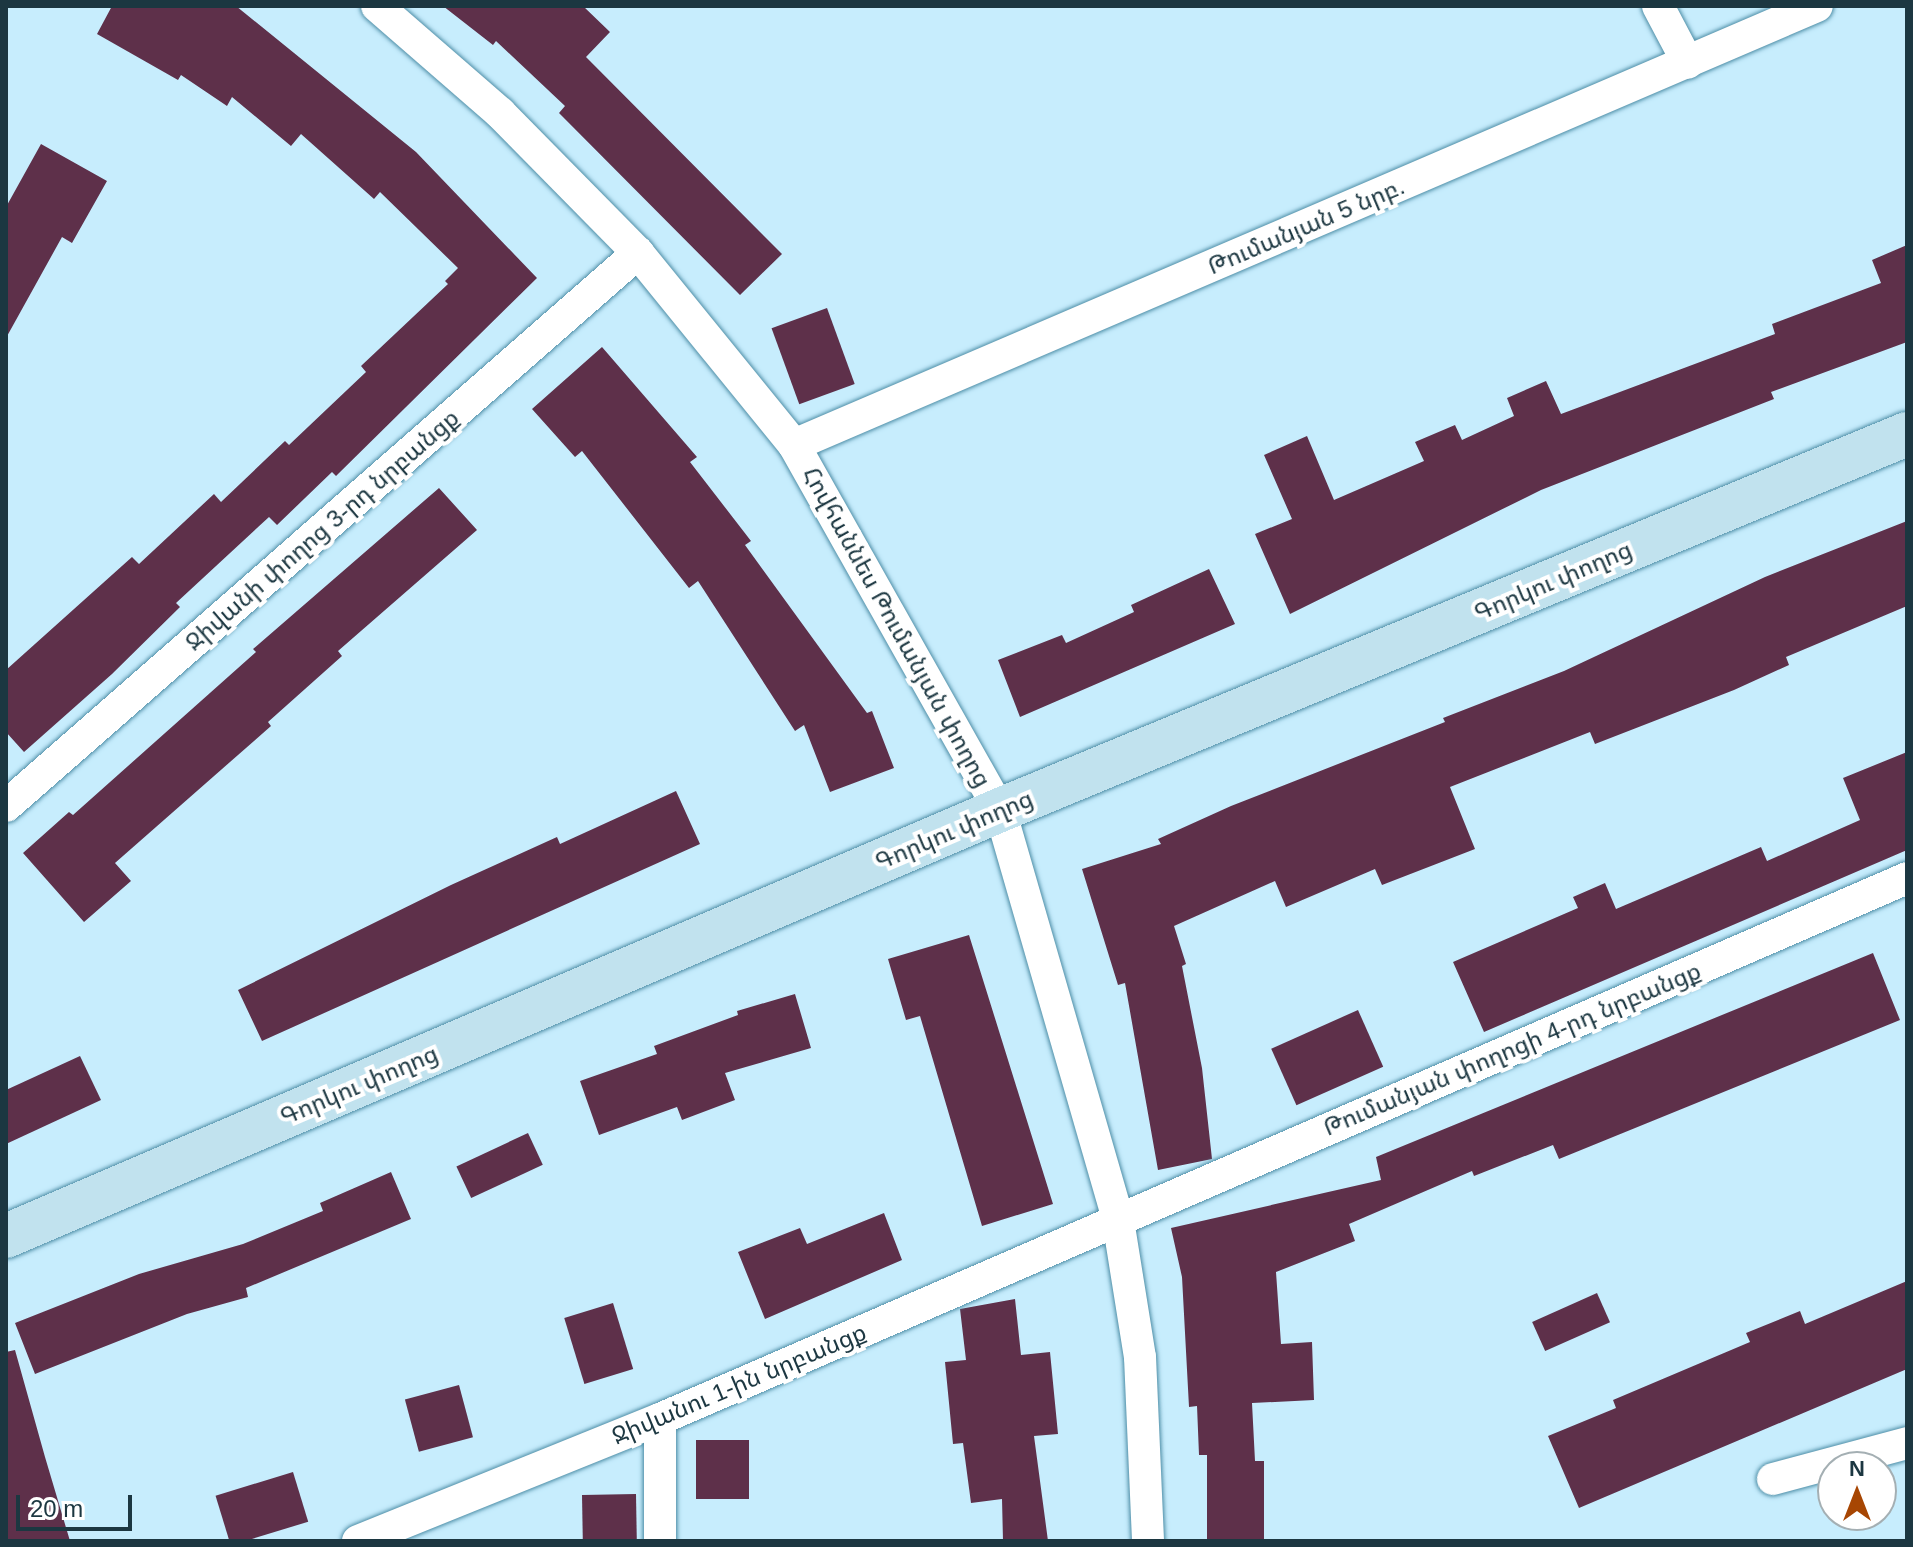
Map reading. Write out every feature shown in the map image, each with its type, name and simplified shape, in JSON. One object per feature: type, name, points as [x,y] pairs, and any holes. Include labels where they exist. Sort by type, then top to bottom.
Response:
[{"type":"street","name":"Հովհաննես Թումանյան փողոց","points":[[377,6],[500,113],[638,253],[794,445],[1000,810],[1118,1220],[1140,1357],[1148,1541]]},
{"type":"street","points":[[1658,6],[1688,63]]},
{"type":"street","name":"Թումանյան 5 նրբ.","points":[[794,445],[1817,6]]},
{"type":"street","name":"Ջիվանի փողոց 3-րդ նրբանցք","points":[[6,806],[638,253]]},
{"type":"street","name":"Գորկու փողոց","points":[[6,1236],[1000,810],[1907,434]]},
{"type":"street","name":"Թումանյան փողոցի 4-րդ նրբանցք","points":[[1118,1220],[1907,878]]},
{"type":"street","name":"Ջիվանու 1-ին նրբանցք","points":[[358,1541],[660,1419],[1118,1220]]},
{"type":"street","points":[[660,1419],[660,1541]]},
{"type":"street","points":[[1773,1479],[1907,1443]]},
{"type":"building","points":[[112,6],[236,6],[416,152],[537,278],[336,476],[332,472],[277,525],[269,517],[176,603],[180,607],[112,674],[24,752],[6,732],[6,670],[132,557],[139,564],[214,494],[221,502],[285,441],[289,445],[366,372],[361,366],[448,284],[445,281],[458,268],[380,192],[374,199],[301,134],[291,146],[232,97],[227,106],[181,75],[178,80],[97,34]]},
{"type":"building","points":[[443,6],[583,6],[610,32],[586,57],[782,254],[740,295],[559,113],[565,106],[496,41],[493,45]]},
{"type":"building","points":[[41,144],[107,181],[72,243],[62,237],[6,338],[6,207]]},
{"type":"building","points":[[1907,245],[1907,342],[1771,392],[1774,399],[1541,490],[1290,614],[1255,534],[1292,519],[1264,455],[1307,436],[1334,500],[1424,461],[1415,442],[1455,425],[1462,440],[1514,416],[1507,398],[1546,381],[1561,414],[1775,334],[1772,324],[1881,283],[1872,260]]},
{"type":"building","points":[[827,308],[855,384],[799,404],[772,328]]},
{"type":"building","points":[[602,347],[697,457],[690,462],[751,541],[745,545],[867,713],[872,711],[894,768],[830,792],[804,725],[795,731],[698,581],[689,588],[582,451],[575,457],[532,409]]},
{"type":"building","points":[[439,488],[477,530],[338,651],[342,656],[268,722],[271,726],[115,863],[131,881],[84,922],[23,853],[69,812],[73,815],[256,652],[253,649]]},
{"type":"building","points":[[1907,521],[1907,606],[1786,657],[1789,665],[1734,690],[1595,744],[1590,732],[1450,787],[1475,849],[1382,885],[1375,869],[1286,907],[1275,881],[1174,926],[1186,964],[1182,966],[1202,1068],[1212,1159],[1158,1170],[1125,983],[1118,985],[1082,869],[1161,844],[1158,839],[1231,806],[1445,722],[1443,718],[1564,671],[1765,577]]},
{"type":"building","points":[[1209,569],[1235,624],[1020,717],[998,660],[1062,635],[1066,643],[1134,612],[1131,605]]},
{"type":"building","points":[[1907,752],[1907,850],[1484,1032],[1453,962],[1578,908],[1573,897],[1605,883],[1616,909],[1761,847],[1767,861],[1860,820],[1843,778]]},
{"type":"building","points":[[676,791],[700,844],[262,1041],[238,990],[451,885],[557,837],[560,844]]},
{"type":"building","points":[[969,935],[1053,1204],[982,1226],[920,1016],[906,1020],[888,959]]},
{"type":"building","points":[[1873,953],[1900,1020],[1559,1159],[1553,1145],[1474,1176],[1472,1171],[1349,1224],[1355,1241],[1276,1272],[1281,1344],[1312,1342],[1314,1400],[1252,1403],[1255,1461],[1264,1461],[1264,1541],[1207,1541],[1207,1455],[1199,1455],[1197,1406],[1189,1407],[1182,1277],[1171,1228],[1381,1180],[1376,1157]]},
{"type":"building","points":[[795,994],[811,1048],[725,1073],[735,1100],[682,1120],[677,1107],[599,1135],[580,1081],[657,1054],[654,1046],[738,1015],[737,1011]]},
{"type":"building","points":[[1358,1010],[1383,1067],[1296,1105],[1271,1049]]},
{"type":"building","points":[[80,1056],[101,1100],[6,1144],[6,1090]]},
{"type":"building","points":[[528,1133],[543,1165],[471,1198],[456,1166]]},
{"type":"building","points":[[391,1172],[411,1219],[246,1288],[248,1297],[187,1314],[35,1374],[15,1323],[139,1274],[243,1244],[323,1211],[320,1203]]},
{"type":"building","points":[[884,1213],[902,1260],[765,1319],[738,1252],[800,1228],[807,1244]]},
{"type":"building","points":[[1907,1281],[1907,1369],[1579,1508],[1548,1436],[1616,1408],[1613,1400],[1750,1342],[1746,1333],[1800,1311],[1805,1324]]},
{"type":"building","points":[[1597,1293],[1610,1322],[1545,1351],[1532,1322]]},
{"type":"building","points":[[1015,1299],[1021,1355],[1050,1352],[1058,1434],[1034,1436],[1048,1541],[1003,1541],[1002,1499],[971,1503],[963,1443],[953,1444],[945,1362],[966,1360],[960,1309]]},
{"type":"building","points":[[613,1303],[633,1369],[584,1384],[564,1318]]},
{"type":"building","points":[[15,1350],[70,1541],[6,1541],[6,1352]]},
{"type":"building","points":[[459,1385],[473,1437],[419,1452],[405,1399]]},
{"type":"building","points":[[696,1440],[749,1440],[749,1499],[696,1499]]},
{"type":"building","points":[[293,1472],[308,1522],[245,1541],[229,1541],[216,1496]]},
{"type":"building","points":[[636,1494],[637,1541],[583,1541],[582,1495]]}]
